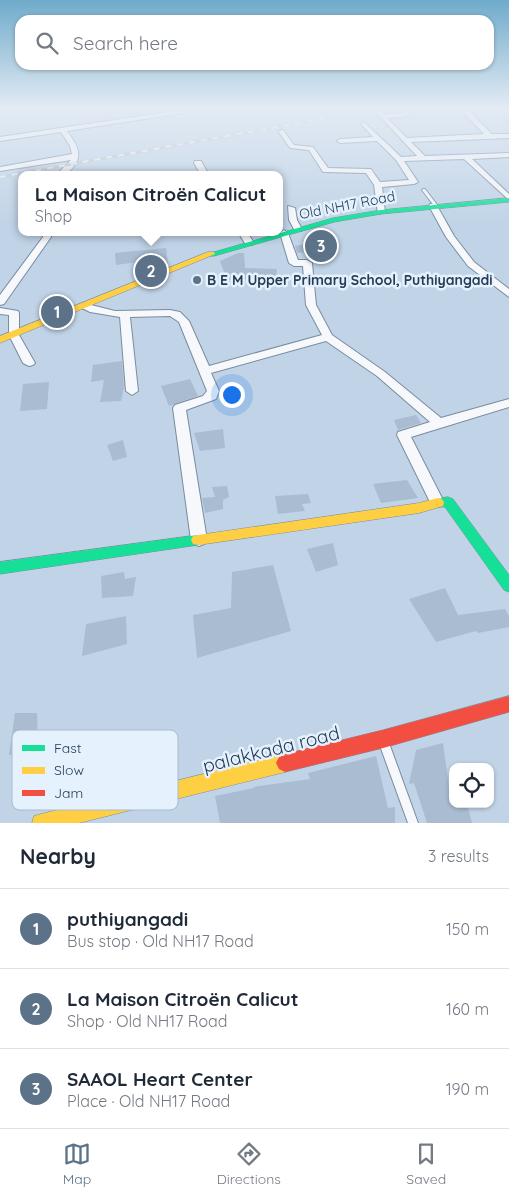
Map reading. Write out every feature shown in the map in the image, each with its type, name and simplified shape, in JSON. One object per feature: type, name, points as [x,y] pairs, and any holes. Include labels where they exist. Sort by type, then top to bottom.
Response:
[{"type":"main road","name":"Old NH17 Road","points":[[284,232],[333,220],[381,212],[509,199]]},
{"type":"main road","name":"Old NH17 Road","points":[[0,340],[219,251],[271,236]]},
{"type":"main road","points":[[0,568],[419,508],[437,502],[448,502],[509,586]]},
{"type":"main road","name":"palakkada road","points":[[178,789],[383,739],[509,704]]},
{"type":"main road","name":"palakkada road","points":[[40,823],[93,810]]},
{"type":"street","points":[[64,171],[72,164],[75,157],[73,147]]},
{"type":"street","points":[[300,147],[311,148],[324,169],[368,171],[378,185],[381,212]]},
{"type":"street","points":[[378,185],[414,182],[399,159],[387,147]]},
{"type":"street","points":[[412,147],[422,158]]},
{"type":"street","points":[[399,159],[509,155]]},
{"type":"street","points":[[0,169],[75,157]]},
{"type":"street","points":[[466,157],[509,199]]},
{"type":"street","points":[[198,163],[203,171]]},
{"type":"street","points":[[435,206],[450,237],[470,264],[509,294]]},
{"type":"street","points":[[291,208],[293,220],[298,229]]},
{"type":"street","points":[[284,232],[294,263],[307,263],[311,305],[328,337],[381,374],[438,423]]},
{"type":"street","points":[[0,302],[47,236]]},
{"type":"street","points":[[245,236],[249,243]]},
{"type":"street","points":[[83,306],[95,312],[125,316],[159,313],[176,314],[184,321],[213,391],[212,396],[208,399],[179,408],[199,540]]},
{"type":"street","points":[[0,311],[14,313],[14,335],[29,363]]},
{"type":"street","points":[[125,316],[132,391]]},
{"type":"street","points":[[205,371],[328,337]]},
{"type":"street","points":[[437,502],[403,435],[509,403]]},
{"type":"lane","points":[[424,190],[435,206]]},
{"type":"lane","points":[[383,739],[413,823]]},
{"type":"building","points":[[332,239],[338,248],[297,253],[295,246]]},
{"type":"building","points":[[166,248],[168,264],[145,274],[138,262],[116,265],[115,253]]},
{"type":"building","points":[[238,253],[244,253],[245,268],[277,269],[276,278],[227,280],[220,261]]},
{"type":"building","points":[[122,361],[124,387],[121,401],[100,402],[104,380],[91,382],[93,365]]},
{"type":"building","points":[[190,379],[198,396],[169,406],[161,386]]},
{"type":"building","points":[[49,382],[47,409],[20,411],[23,384]]},
{"type":"building","points":[[416,415],[421,423],[398,430],[394,420]]},
{"type":"building","points":[[223,429],[225,448],[200,451],[194,433]]},
{"type":"building","points":[[123,440],[127,457],[113,461],[107,445]]},
{"type":"building","points":[[407,480],[418,498],[381,503],[373,484]]},
{"type":"building","points":[[227,486],[229,497],[223,500],[223,509],[205,513],[202,498],[215,497],[212,487]]},
{"type":"building","points":[[308,494],[311,503],[302,504],[305,511],[278,514],[275,496]]},
{"type":"building","points":[[333,543],[338,565],[316,572],[307,549]]},
{"type":"building","points":[[273,565],[291,631],[197,658],[193,615],[231,608],[232,572]]},
{"type":"building","points":[[124,572],[125,579],[136,577],[133,596],[102,598],[101,576]]},
{"type":"building","points":[[445,588],[458,615],[505,609],[509,616],[509,627],[478,633],[476,631],[436,642],[409,599]]},
{"type":"building","points":[[126,616],[127,644],[82,656],[86,624]]},
{"type":"building","points":[[15,713],[37,713],[37,730],[13,730]]},
{"type":"building","points":[[12,734],[12,755],[9,755]]},
{"type":"building","points":[[443,743],[449,788],[449,808],[468,808],[472,823],[427,823],[414,783],[409,784],[416,750]]},
{"type":"building","points":[[376,756],[388,808],[395,807],[395,823],[220,823],[215,796],[253,787],[310,779],[308,773]]},
{"type":"railway","points":[[33,171],[164,147]]},
{"type":"railway","points":[[0,177],[18,174]]},
{"type":"traffic: fast","points":[[283,234],[333,220],[381,212],[509,200]]},
{"type":"traffic: fast","points":[[211,254],[276,236]]},
{"type":"traffic: fast","points":[[438,503],[448,502],[509,586]]},
{"type":"traffic: fast","points":[[0,568],[198,540]]},
{"type":"traffic: slow","points":[[0,340],[211,254]]},
{"type":"traffic: slow","points":[[198,540],[419,508],[438,503]]},
{"type":"traffic: slow","points":[[178,789],[285,763]]},
{"type":"traffic: slow","points":[[41,823],[94,810]]},
{"type":"traffic: jam","points":[[285,763],[383,739],[509,704]]},
{"type":"place","name":"SAAOL Heart Center","points":[[321,246]]},
{"type":"place","name":"La Maison Citroën Calicut","points":[[151,271]]},
{"type":"place","name":"B E M Upper Primary School, Puthiyangadi","points":[[197,280]]},
{"type":"place","name":"puthiyangadi","points":[[57,312]]}]
